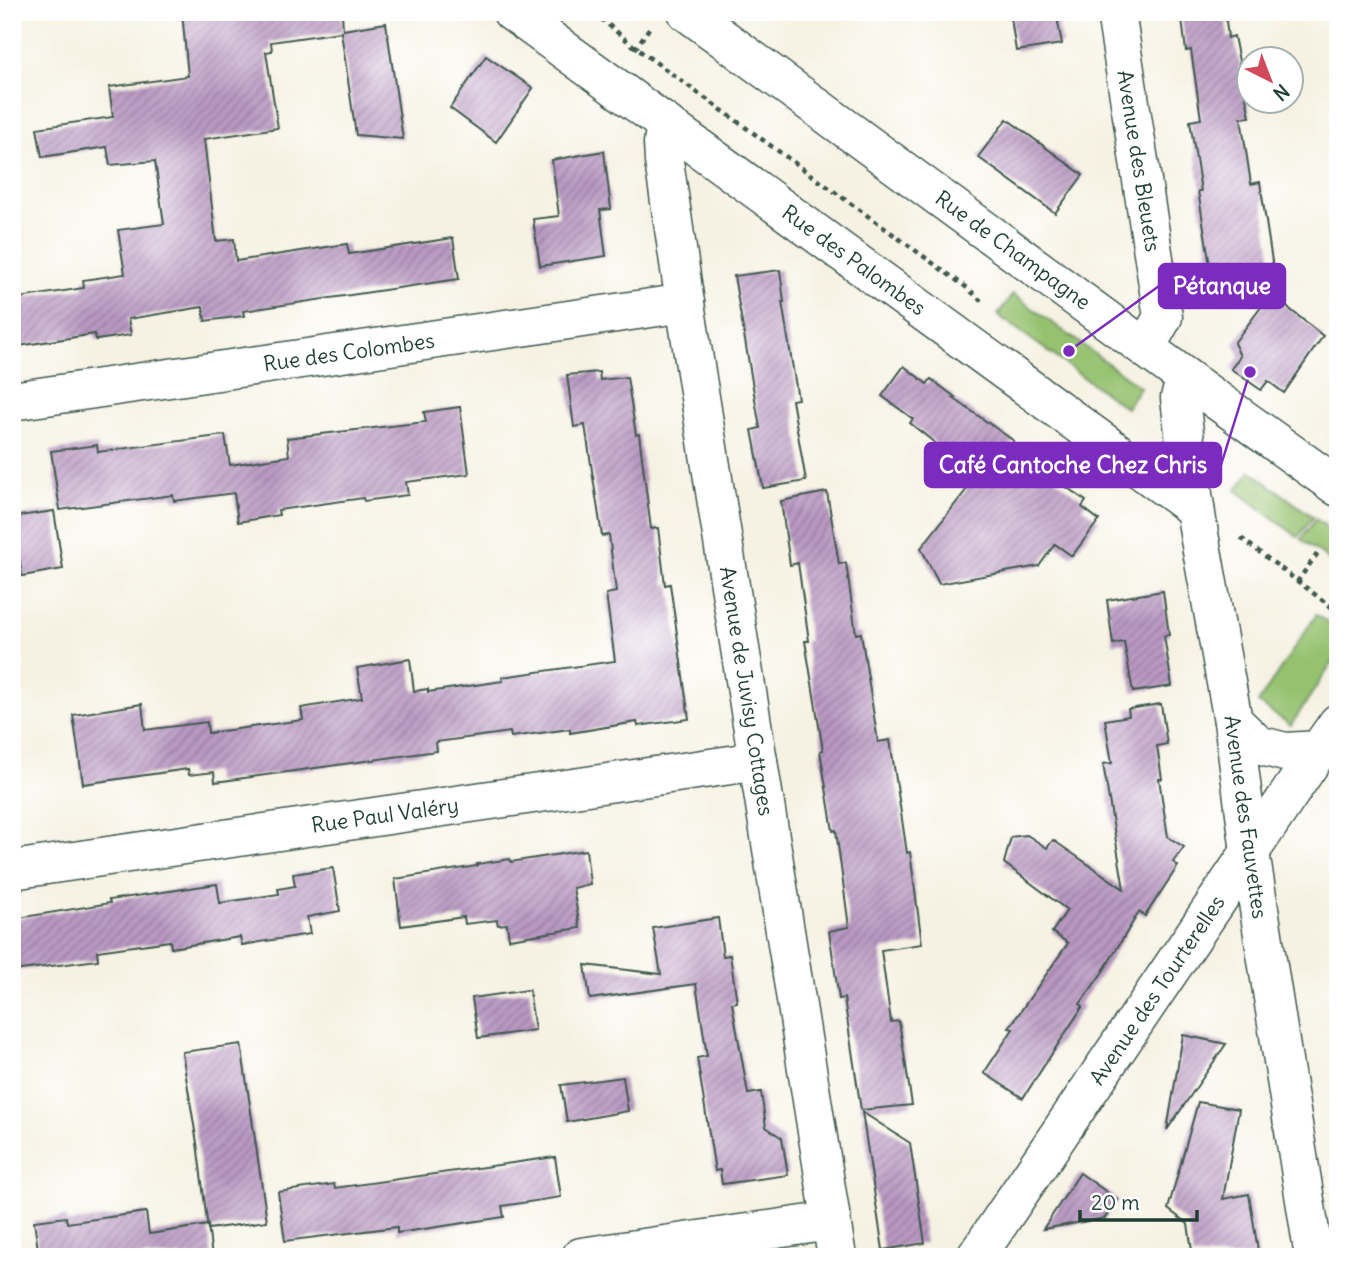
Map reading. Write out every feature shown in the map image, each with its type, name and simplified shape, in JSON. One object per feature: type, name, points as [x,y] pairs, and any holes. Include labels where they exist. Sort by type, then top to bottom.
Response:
[{"type":"street","name":"Rue des Palombes","points":[[512,12],[1195,509]]},
{"type":"street","name":"Avenue des Bleuets","points":[[1116,12],[1163,317],[1146,347]]},
{"type":"street","name":"Rue de Champagne","points":[[671,17],[1146,347],[1338,487]]},
{"type":"street","name":"Avenue de Juvisy Cottages","points":[[666,124],[664,161],[685,303],[834,1239]]},
{"type":"street","name":"Rue des Colombes","points":[[12,401],[685,303]]},
{"type":"street","name":"Avenue des Fauvettes","points":[[1186,378],[1180,398],[1185,441],[1233,721],[1250,852],[1314,1257]]},
{"type":"street","points":[[1233,721],[1258,745],[1285,752],[1329,737]]},
{"type":"street","name":"Avenue des Tourterelles","points":[[976,1257],[1329,737]]},
{"type":"street","name":"Rue Paul Valéry","points":[[12,870],[758,761]]},
{"type":"street","points":[[581,1257],[834,1239]]},
{"type":"path","points":[[611,84],[671,17]]},
{"type":"path","points":[[1238,535],[1338,612]]},
{"type":"path","points":[[1297,582],[1320,550]]},
{"type":"green space","points":[[1013,294],[1140,387],[1126,408],[998,315]]},
{"type":"green space","points":[[1251,471],[1313,517],[1298,537],[1236,490]]},
{"type":"green space","points":[[1316,519],[1338,536],[1338,567],[1301,539]]},
{"type":"green space","points":[[1316,615],[1338,629],[1338,654],[1291,725],[1258,703]]},
{"type":"building","points":[[182,12],[342,12],[343,30],[386,23],[403,139],[356,135],[341,32],[271,42],[272,51],[266,52],[278,128],[204,139],[216,241],[234,239],[236,261],[347,244],[349,254],[453,238],[459,279],[243,311],[244,316],[205,321],[203,307],[128,319],[131,335],[96,340],[95,334],[12,347],[12,299],[84,288],[83,280],[125,274],[118,230],[164,224],[155,161],[110,165],[107,147],[42,157],[37,128],[113,117],[109,87],[188,76]]},
{"type":"building","points":[[1010,12],[1056,12],[1062,44],[1016,51]]},
{"type":"building","points":[[1181,12],[1225,12],[1228,38],[1234,36],[1236,46],[1234,116],[1250,116],[1241,118],[1251,184],[1260,182],[1273,268],[1212,278],[1190,121],[1201,119],[1191,50],[1186,51]]},
{"type":"building","points":[[486,56],[533,88],[496,142],[450,108]]},
{"type":"building","points":[[1007,119],[1083,175],[1055,213],[978,157]]},
{"type":"building","points":[[604,151],[611,209],[600,210],[606,256],[540,266],[533,219],[559,216],[552,160]]},
{"type":"building","points":[[780,270],[782,302],[798,399],[792,400],[806,481],[763,488],[752,430],[760,428],[734,276]]},
{"type":"building","points":[[1271,294],[1323,336],[1284,393],[1268,381],[1261,390],[1231,369],[1240,356],[1234,343]]},
{"type":"building","points":[[904,366],[927,384],[931,379],[1014,441],[1010,447],[1086,501],[1082,507],[1099,520],[1072,556],[1055,544],[1039,566],[939,584],[921,548],[967,489],[926,459],[935,443],[910,423],[913,419],[882,396]]},
{"type":"building","points":[[599,372],[600,380],[627,377],[636,435],[639,434],[651,529],[658,528],[665,585],[670,584],[689,719],[638,726],[637,722],[570,733],[570,729],[511,737],[510,732],[436,742],[437,751],[215,782],[214,772],[189,775],[188,769],[83,784],[73,715],[142,704],[145,730],[207,722],[208,733],[303,720],[301,708],[362,698],[357,668],[410,659],[414,691],[428,689],[428,692],[503,681],[502,677],[615,661],[606,594],[616,592],[609,535],[602,536],[585,425],[574,427],[567,375]]},
{"type":"building","points":[[460,407],[469,474],[406,482],[408,495],[364,501],[363,498],[278,510],[279,515],[238,522],[234,493],[174,501],[173,495],[60,510],[51,451],[97,445],[98,452],[225,435],[230,465],[289,456],[287,438],[426,422],[424,412]]},
{"type":"building","points":[[827,492],[839,564],[846,563],[856,634],[861,633],[878,742],[890,740],[907,853],[910,852],[922,944],[881,950],[891,1022],[899,1021],[912,1105],[861,1110],[844,998],[839,999],[829,931],[849,927],[836,830],[833,831],[820,751],[823,750],[805,641],[809,641],[798,563],[790,565],[781,501]]},
{"type":"building","points":[[54,511],[63,569],[22,576],[19,556],[12,557],[12,517]]},
{"type":"building","points":[[1163,591],[1169,635],[1164,636],[1172,686],[1133,692],[1124,642],[1113,644],[1107,600]]},
{"type":"building","points":[[1161,704],[1167,744],[1157,746],[1162,779],[1159,779],[1168,837],[1184,847],[1173,862],[1178,866],[1145,916],[1139,912],[1080,1004],[1083,1006],[1023,1098],[984,1073],[1013,1029],[1009,1028],[1068,943],[1052,932],[1067,910],[1004,863],[1011,837],[1027,835],[1047,848],[1053,840],[1124,889],[1103,764],[1112,763],[1105,720],[1129,716],[1128,709]]},
{"type":"building","points":[[586,850],[590,884],[573,888],[580,928],[509,939],[507,924],[498,925],[497,920],[465,924],[464,917],[401,926],[395,879],[477,864],[510,859],[511,862]]},
{"type":"building","points":[[333,868],[340,911],[307,917],[310,934],[242,945],[240,937],[171,948],[170,941],[97,951],[98,960],[12,971],[12,919],[110,903],[109,900],[217,884],[220,903],[279,894],[278,889],[295,886],[293,874]]},
{"type":"building","points":[[718,918],[723,956],[730,955],[737,1002],[732,1003],[748,1094],[761,1092],[766,1127],[782,1138],[788,1175],[722,1184],[720,1170],[715,1171],[697,1058],[707,1056],[696,984],[590,999],[585,965],[661,974],[653,928]]},
{"type":"building","points":[[529,990],[535,1030],[478,1038],[472,998]]},
{"type":"building","points":[[1183,1035],[1226,1044],[1167,1130]]},
{"type":"building","points":[[241,1044],[267,1221],[208,1229],[182,1052]]},
{"type":"building","points":[[623,1077],[628,1111],[567,1122],[561,1085]]},
{"type":"building","points":[[1198,1102],[1239,1109],[1223,1199],[1249,1194],[1259,1257],[1193,1257],[1188,1224],[1168,1209]]},
{"type":"building","points":[[862,1112],[910,1143],[925,1243],[883,1250]]},
{"type":"building","points":[[555,1157],[561,1197],[502,1206],[504,1217],[397,1233],[397,1227],[285,1241],[278,1192],[334,1184],[335,1188]]},
{"type":"building","points":[[1080,1173],[1118,1200],[1105,1218],[1043,1229]]},
{"type":"building","points":[[146,1212],[149,1234],[208,1225],[212,1257],[39,1257],[34,1221],[66,1217],[67,1223]]},
{"type":"place","name":"Pétanque","points":[[1069,351]]},
{"type":"place","name":"Café Cantoche Chez Chris","points":[[1250,372]]}]
